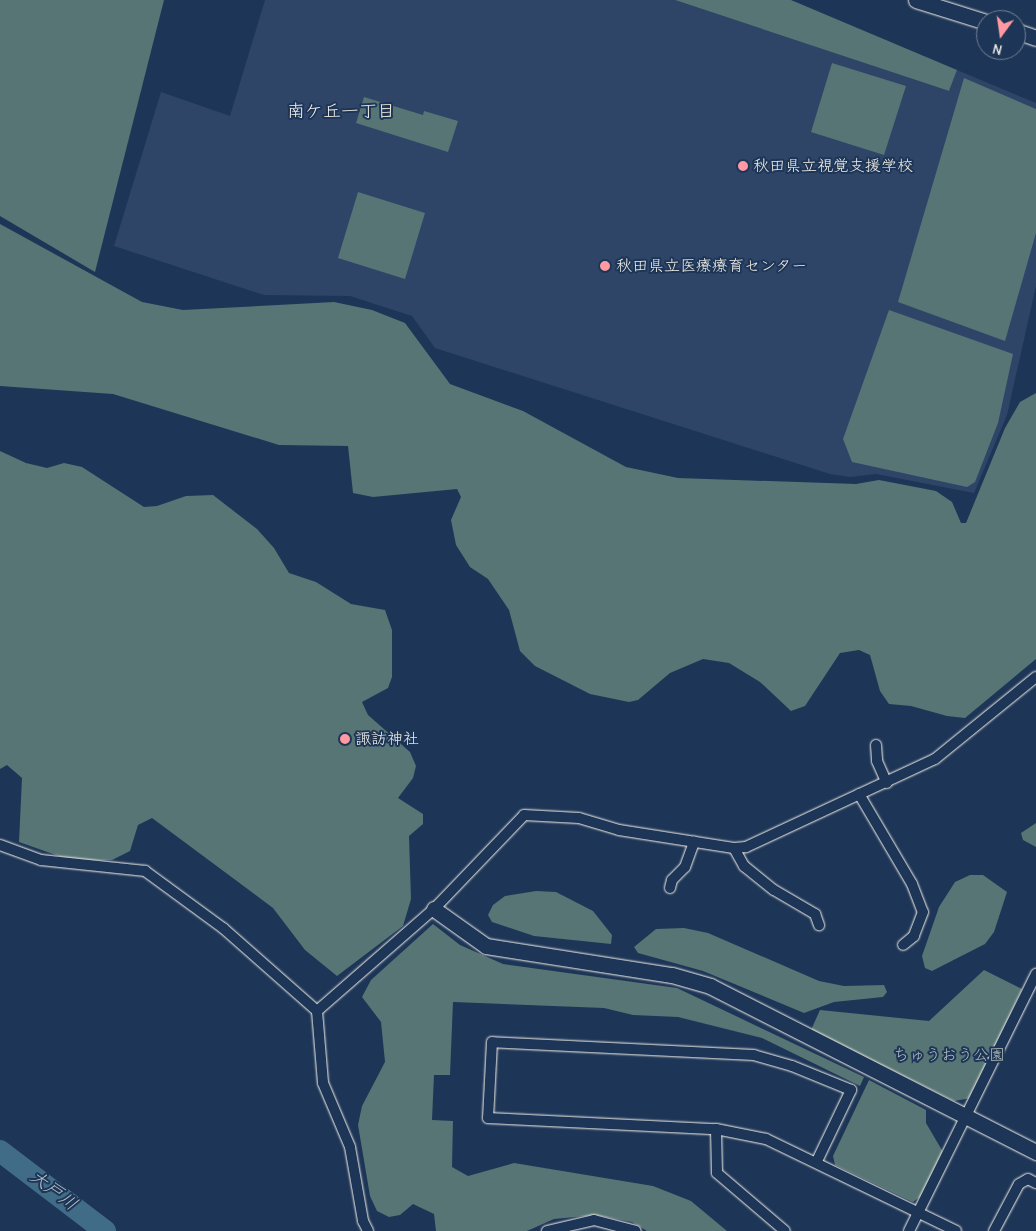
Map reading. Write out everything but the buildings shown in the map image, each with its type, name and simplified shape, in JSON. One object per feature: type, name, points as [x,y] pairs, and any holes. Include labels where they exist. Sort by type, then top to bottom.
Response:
[{"type":"street","points":[[916,0],[976,19]]},
{"type":"street","points":[[317,1011],[434,909],[524,815],[579,818],[608,828],[734,848],[746,847],[935,759],[1036,677]]},
{"type":"street","points":[[876,745],[876,761],[887,783]]},
{"type":"street","points":[[859,794],[912,884],[923,912],[914,936],[903,945]]},
{"type":"street","points":[[670,888],[672,880],[685,866],[694,842]]},
{"type":"street","points":[[0,845],[41,860],[146,871],[223,928],[317,1011],[323,1083],[350,1147],[363,1221],[368,1231]]},
{"type":"street","points":[[734,848],[744,866],[774,890],[815,914],[820,926]]},
{"type":"street","points":[[434,909],[486,946],[672,975],[710,986],[1036,1152]]},
{"type":"street","points":[[909,1231],[967,1118],[1035,977]]},
{"type":"street","points":[[817,1161],[851,1090],[801,1069],[754,1055],[492,1042],[488,1118],[716,1128],[766,1139],[817,1161],[956,1231]]},
{"type":"street","points":[[716,1128],[717,1173],[785,1231]]},
{"type":"street","points":[[994,1231],[1019,1184],[1028,1179],[1036,1183]]},
{"type":"street","points":[[547,1231],[594,1220],[636,1231]]},
{"type":"shaded area","name":"秋田県立医療療育センター","points":[[265,0],[675,0],[949,91],[957,70],[1036,103],[1036,286],[1007,415],[974,493],[876,474],[850,477],[830,474],[435,348],[412,316],[350,296],[264,295],[114,246],[161,92],[230,116]]},
{"type":"green space","points":[[0,0],[164,0],[95,272],[0,216]]},
{"type":"green space","points":[[675,0],[791,0],[957,70],[949,91]]},
{"type":"green space","points":[[832,63],[906,86],[884,155],[811,132]]},
{"type":"green space","points":[[964,78],[1036,109],[1036,233],[1005,341],[898,302]]},
{"type":"green space","points":[[364,97],[423,115],[424,111],[458,121],[448,152],[356,123]]},
{"type":"green space","points":[[358,192],[425,213],[405,279],[338,258]]},
{"type":"green space","points":[[0,224],[142,302],[183,310],[334,302],[372,310],[405,323],[450,384],[523,411],[626,467],[678,478],[856,484],[879,480],[936,491],[952,502],[961,523],[966,523],[1005,428],[1020,402],[1036,393],[1036,659],[965,718],[947,716],[911,706],[889,704],[880,691],[870,655],[859,650],[840,653],[805,706],[791,711],[760,682],[729,663],[703,659],[670,673],[638,700],[629,702],[590,694],[535,666],[520,651],[509,610],[488,579],[470,567],[456,545],[451,520],[461,497],[457,489],[373,497],[353,493],[348,446],[279,445],[113,394],[0,386]]},
{"type":"green space","points":[[889,310],[1013,354],[998,423],[975,482],[967,487],[852,462],[843,439]]},
{"type":"green space","points":[[0,451],[26,463],[47,468],[64,463],[82,467],[144,507],[157,506],[186,496],[213,495],[257,529],[274,548],[289,573],[316,582],[351,604],[385,610],[392,630],[392,677],[388,688],[362,702],[368,715],[410,752],[416,766],[413,778],[398,798],[423,814],[423,824],[409,836],[411,899],[403,926],[337,976],[305,950],[273,908],[152,818],[138,825],[130,851],[112,860],[73,861],[19,842],[22,778],[7,765],[0,769]]},
{"type":"green space","points":[[1036,823],[1036,847],[1023,840],[1021,833]]},
{"type":"green space","points":[[970,875],[983,875],[1007,892],[994,932],[985,944],[932,971],[925,968],[922,956],[939,907],[955,882]]},
{"type":"green space","points":[[536,891],[556,892],[593,911],[612,935],[611,944],[534,936],[492,922],[488,915],[493,905],[505,896]]},
{"type":"green space","points":[[433,924],[460,945],[503,964],[677,988],[864,1077],[860,1086],[762,1038],[678,1017],[633,1015],[604,1008],[453,1002],[450,1075],[434,1075],[432,1120],[453,1121],[452,1167],[468,1176],[514,1163],[653,1186],[691,1201],[727,1231],[647,1231],[632,1222],[596,1215],[554,1219],[527,1231],[436,1231],[434,1214],[413,1204],[400,1215],[389,1217],[377,1211],[370,1196],[358,1125],[362,1106],[385,1062],[381,1022],[362,997],[371,980]]},
{"type":"green space","points":[[684,928],[708,933],[819,981],[844,986],[884,985],[887,992],[883,997],[834,1002],[804,1013],[703,971],[638,953],[634,947],[656,929]]},
{"type":"green space","name":"ちゅうおう公園","points":[[984,970],[1022,989],[971,1098],[954,1101],[811,1030],[820,1010],[929,1021]]},
{"type":"green space","points":[[869,1080],[926,1110],[926,1123],[943,1152],[921,1196],[913,1202],[835,1165],[833,1156]]},
{"type":"waterway","name":"大戸川","points":[[0,1151],[105,1231]]},
{"type":"place","name":"秋田県立視覚支援学校","points":[[743,166]]},
{"type":"place","name":"秋田県立医療療育センター","points":[[605,266]]},
{"type":"place","name":"諏訪神社","points":[[345,739]]},
{"type":"district","name":"南ケ丘一丁目","points":[[341,112]]}]
